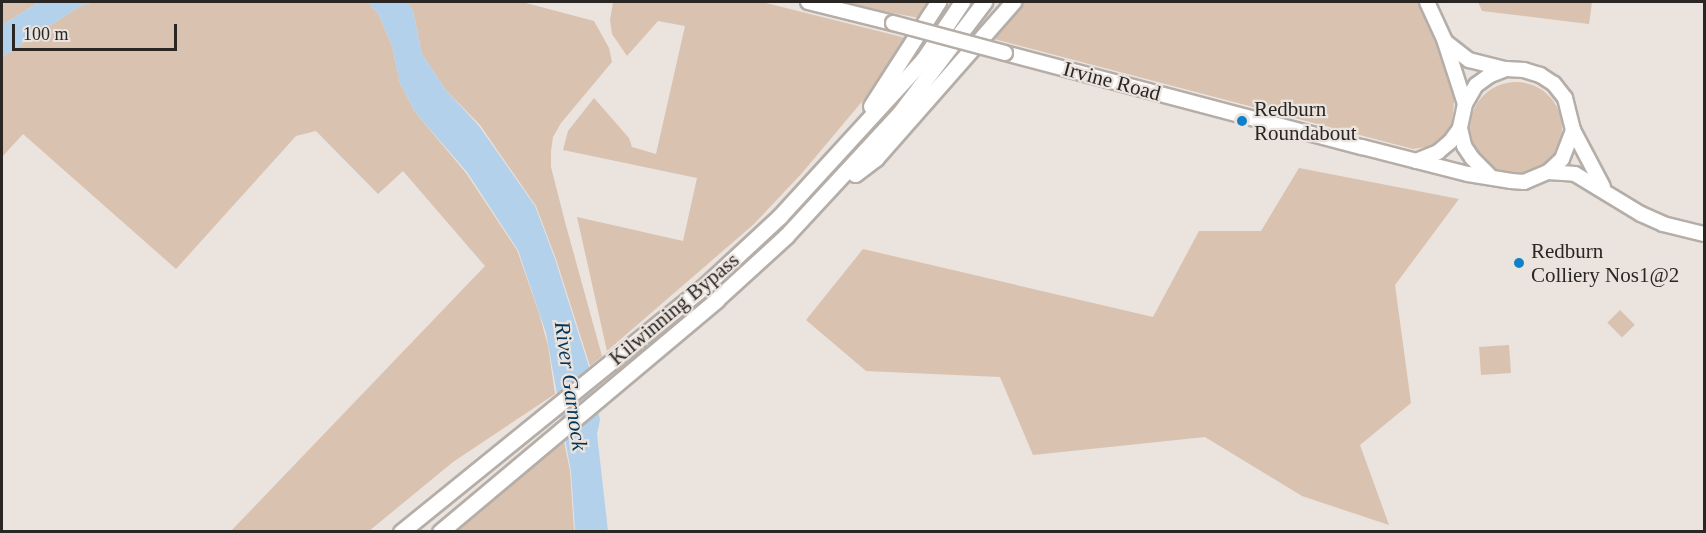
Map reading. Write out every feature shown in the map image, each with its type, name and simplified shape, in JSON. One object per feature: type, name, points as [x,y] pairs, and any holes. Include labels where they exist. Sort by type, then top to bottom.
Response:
[{"type":"highway","points":[[840,153],[938,2]]},
{"type":"highway","name":"Kilwinning Bypass","points":[[402,531],[708,283],[780,216],[840,153],[922,60],[962,2]]},
{"type":"highway","name":"Kilwinning Bypass","points":[[440,531],[716,300],[821,201],[898,114],[984,2]]},
{"type":"highway","points":[[821,201],[876,158],[1013,2]]},
{"type":"main road","name":"Irvine Road","points":[[808,2],[1416,161],[1490,176]]},
{"type":"main road","points":[[1427,2],[1444,39],[1465,104]]},
{"type":"main road","points":[[1444,39],[1456,52],[1469,60],[1506,69],[1524,70],[1540,75],[1554,84],[1565,98],[1571,113],[1573,130],[1605,190]]},
{"type":"main road","points":[[1416,161],[1438,152],[1450,142],[1460,128],[1465,104],[1476,85],[1506,69]]},
{"type":"main road","points":[[1460,128],[1468,152],[1490,176],[1524,182],[1548,172],[1562,159],[1573,130]]},
{"type":"main road","points":[[1548,172],[1575,174],[1605,190],[1641,214],[1663,224],[1704,234]]},
{"type":"shaded area","points":[[39,2],[2,25],[2,4]]},
{"type":"shaded area","points":[[94,2],[368,2],[379,15],[392,46],[400,83],[415,112],[466,173],[517,250],[548,346],[555,394],[453,462],[369,531],[231,531],[485,266],[403,171],[378,194],[316,131],[296,136],[176,269],[23,134],[2,157],[2,57],[80,6]]},
{"type":"shaded area","points":[[407,2],[522,2],[594,21],[609,48],[612,62],[561,123],[553,137],[551,151],[551,167],[602,356],[590,366],[556,259],[536,206],[480,125],[445,89],[422,54],[413,11]]},
{"type":"shaded area","points":[[613,2],[762,2],[906,38],[865,98],[802,173],[754,224],[607,351],[577,217],[683,241],[697,178],[563,150],[568,131],[594,98],[629,138],[632,147],[656,154],[685,26],[658,21],[627,56],[612,34],[610,20]]},
{"type":"shaded area","points":[[837,2],[929,2],[919,18]]},
{"type":"shaded area","points":[[1022,2],[1419,2],[1455,92],[1452,123],[1441,140],[1433,146],[1413,149],[994,39]]},
{"type":"shaded area","points":[[1478,2],[1592,2],[1589,24],[1482,11]]},
{"type":"shaded area","points":[[1507,82],[1525,82],[1542,89],[1555,102],[1562,119],[1562,137],[1555,154],[1542,167],[1525,174],[1507,174],[1490,167],[1477,154],[1470,137],[1470,119],[1477,102],[1490,89]]},
{"type":"shaded area","points":[[1299,168],[1459,199],[1395,285],[1411,403],[1360,445],[1389,525],[1302,496],[1205,437],[1033,455],[1000,377],[866,371],[806,320],[863,249],[1153,317],[1199,231],[1261,231]]},
{"type":"shaded area","points":[[1620,310],[1635,325],[1622,338],[1607,323]]},
{"type":"shaded area","points":[[1509,345],[1511,373],[1481,375],[1479,347]]},
{"type":"shaded area","points":[[564,441],[570,471],[574,531],[457,531]]},
{"type":"water","points":[[39,2],[94,2],[80,6],[2,57],[2,25]]},
{"type":"water","name":"River Garnock","points":[[368,2],[407,2],[413,11],[422,54],[445,89],[479,126],[535,206],[555,259],[590,370],[600,420],[597,434],[608,531],[575,531],[571,472],[546,333],[518,250],[467,172],[415,112],[400,83],[392,46],[379,15]]},
{"type":"place","name":"Redburn Roundabout","points":[[1242,121]]},
{"type":"place","name":"Redburn Colliery Nos1@2","points":[[1519,263]]}]
